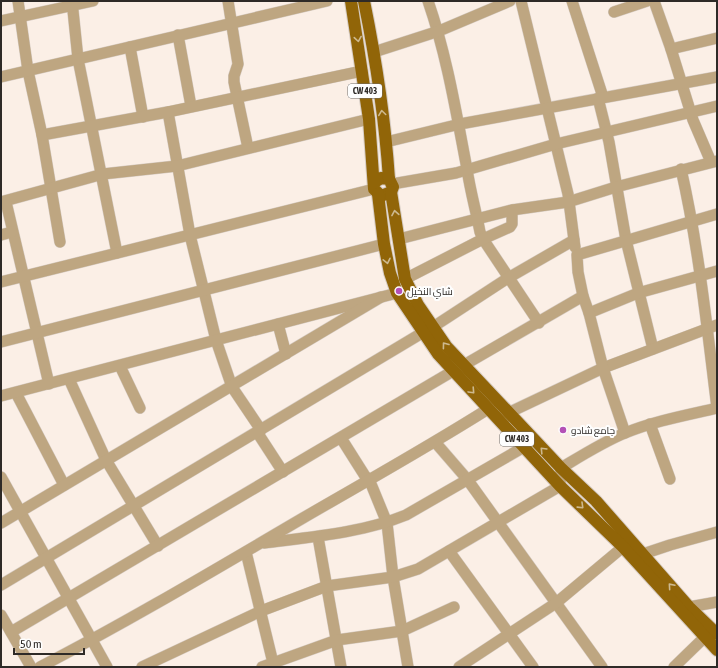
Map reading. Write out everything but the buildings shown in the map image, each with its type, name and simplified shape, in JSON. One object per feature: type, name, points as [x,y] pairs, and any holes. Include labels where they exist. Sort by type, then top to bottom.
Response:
[{"type":"main road","name":"CW 403","points":[[351,1],[369,118],[376,189],[384,244],[390,273],[397,293],[422,332],[458,368],[508,413],[561,468],[596,501],[711,633],[717,650]]},
{"type":"main road","name":"CW 403","points":[[364,1],[374,52],[405,280],[418,305],[446,346],[458,368],[488,409],[560,486],[711,633]]},
{"type":"main road","points":[[381,178],[391,185],[385,196],[376,189],[381,178]]},
{"type":"street","points":[[18,1],[28,71],[42,135],[60,242]]},
{"type":"street","points":[[1,21],[72,4],[93,1]]},
{"type":"street","points":[[228,1],[238,64],[234,76],[248,148]]},
{"type":"street","points":[[1,77],[327,1]]},
{"type":"street","points":[[428,1],[439,32],[460,124],[467,169],[483,239],[539,323]]},
{"type":"street","points":[[374,52],[439,32],[493,4],[510,1]]},
{"type":"street","points":[[520,1],[568,194],[578,272],[583,296],[589,313],[603,368],[625,433]]},
{"type":"street","points":[[572,1],[600,98],[626,240],[653,349]]},
{"type":"street","points":[[614,12],[647,1]]},
{"type":"street","points":[[399,239],[512,210],[568,202],[616,187],[714,161],[690,113],[671,49],[654,1]]},
{"type":"street","points":[[72,4],[78,59],[117,253]]},
{"type":"street","points":[[178,35],[191,106]]},
{"type":"street","points":[[671,49],[717,38]]},
{"type":"street","points":[[130,47],[143,117]]},
{"type":"street","points":[[42,135],[168,112],[362,71]]},
{"type":"street","points":[[386,142],[460,124],[717,77]]},
{"type":"street","points":[[391,185],[456,173],[556,144],[717,106]]},
{"type":"street","points":[[168,112],[190,235],[216,340],[232,387],[283,472]]},
{"type":"street","points":[[49,384],[24,276],[3,202],[51,187],[102,174],[177,166],[369,118]]},
{"type":"street","points":[[142,667],[261,611],[327,586],[393,577],[418,569],[560,486],[561,468],[625,433],[650,424],[717,408],[713,327],[700,276],[693,220],[681,169]]},
{"type":"street","points":[[1,282],[376,189]]},
{"type":"street","points":[[405,280],[483,239],[510,227],[512,224],[512,210]]},
{"type":"street","points":[[577,255],[717,214]]},
{"type":"street","points":[[1,235],[12,232]]},
{"type":"street","points":[[433,327],[508,278],[574,240]]},
{"type":"street","points":[[1,342],[384,244]]},
{"type":"street","points":[[589,313],[638,293],[717,271]]},
{"type":"street","points":[[1,396],[397,293]]},
{"type":"street","points":[[10,632],[583,296]]},
{"type":"street","points":[[1,523],[381,297]]},
{"type":"street","points":[[278,324],[286,354]]},
{"type":"street","points":[[508,413],[603,368],[713,327]]},
{"type":"street","points":[[1,585],[422,332]]},
{"type":"street","points":[[120,366],[140,408]]},
{"type":"street","points":[[69,379],[106,460],[158,546]]},
{"type":"street","points":[[16,393],[64,485]]},
{"type":"street","points":[[40,667],[92,640],[246,552],[369,479],[435,442],[488,409]]},
{"type":"street","points":[[650,424],[670,479]]},
{"type":"street","points":[[341,438],[365,476],[369,479],[387,523],[393,577],[408,667]]},
{"type":"street","points":[[435,442],[468,479],[602,667]]},
{"type":"street","points":[[259,544],[318,536],[387,523],[406,515],[524,447]]},
{"type":"street","points":[[1,477],[70,598],[107,667]]},
{"type":"street","points":[[643,554],[717,532]]},
{"type":"street","points":[[318,536],[341,667]]},
{"type":"street","points":[[459,667],[471,664],[508,634],[556,603],[623,547]]},
{"type":"street","points":[[449,551],[533,667]]},
{"type":"street","points":[[246,552],[273,664]]},
{"type":"street","points":[[689,607],[717,602]]},
{"type":"street","points":[[262,667],[337,640],[402,631],[454,607]]},
{"type":"street","points":[[1,615],[31,667]]},
{"type":"street","points":[[674,667],[711,633]]},
{"type":"place","name":"شاي النخيل","points":[[399,291]]},
{"type":"place","name":"جامع شادو","points":[[563,430]]}]
